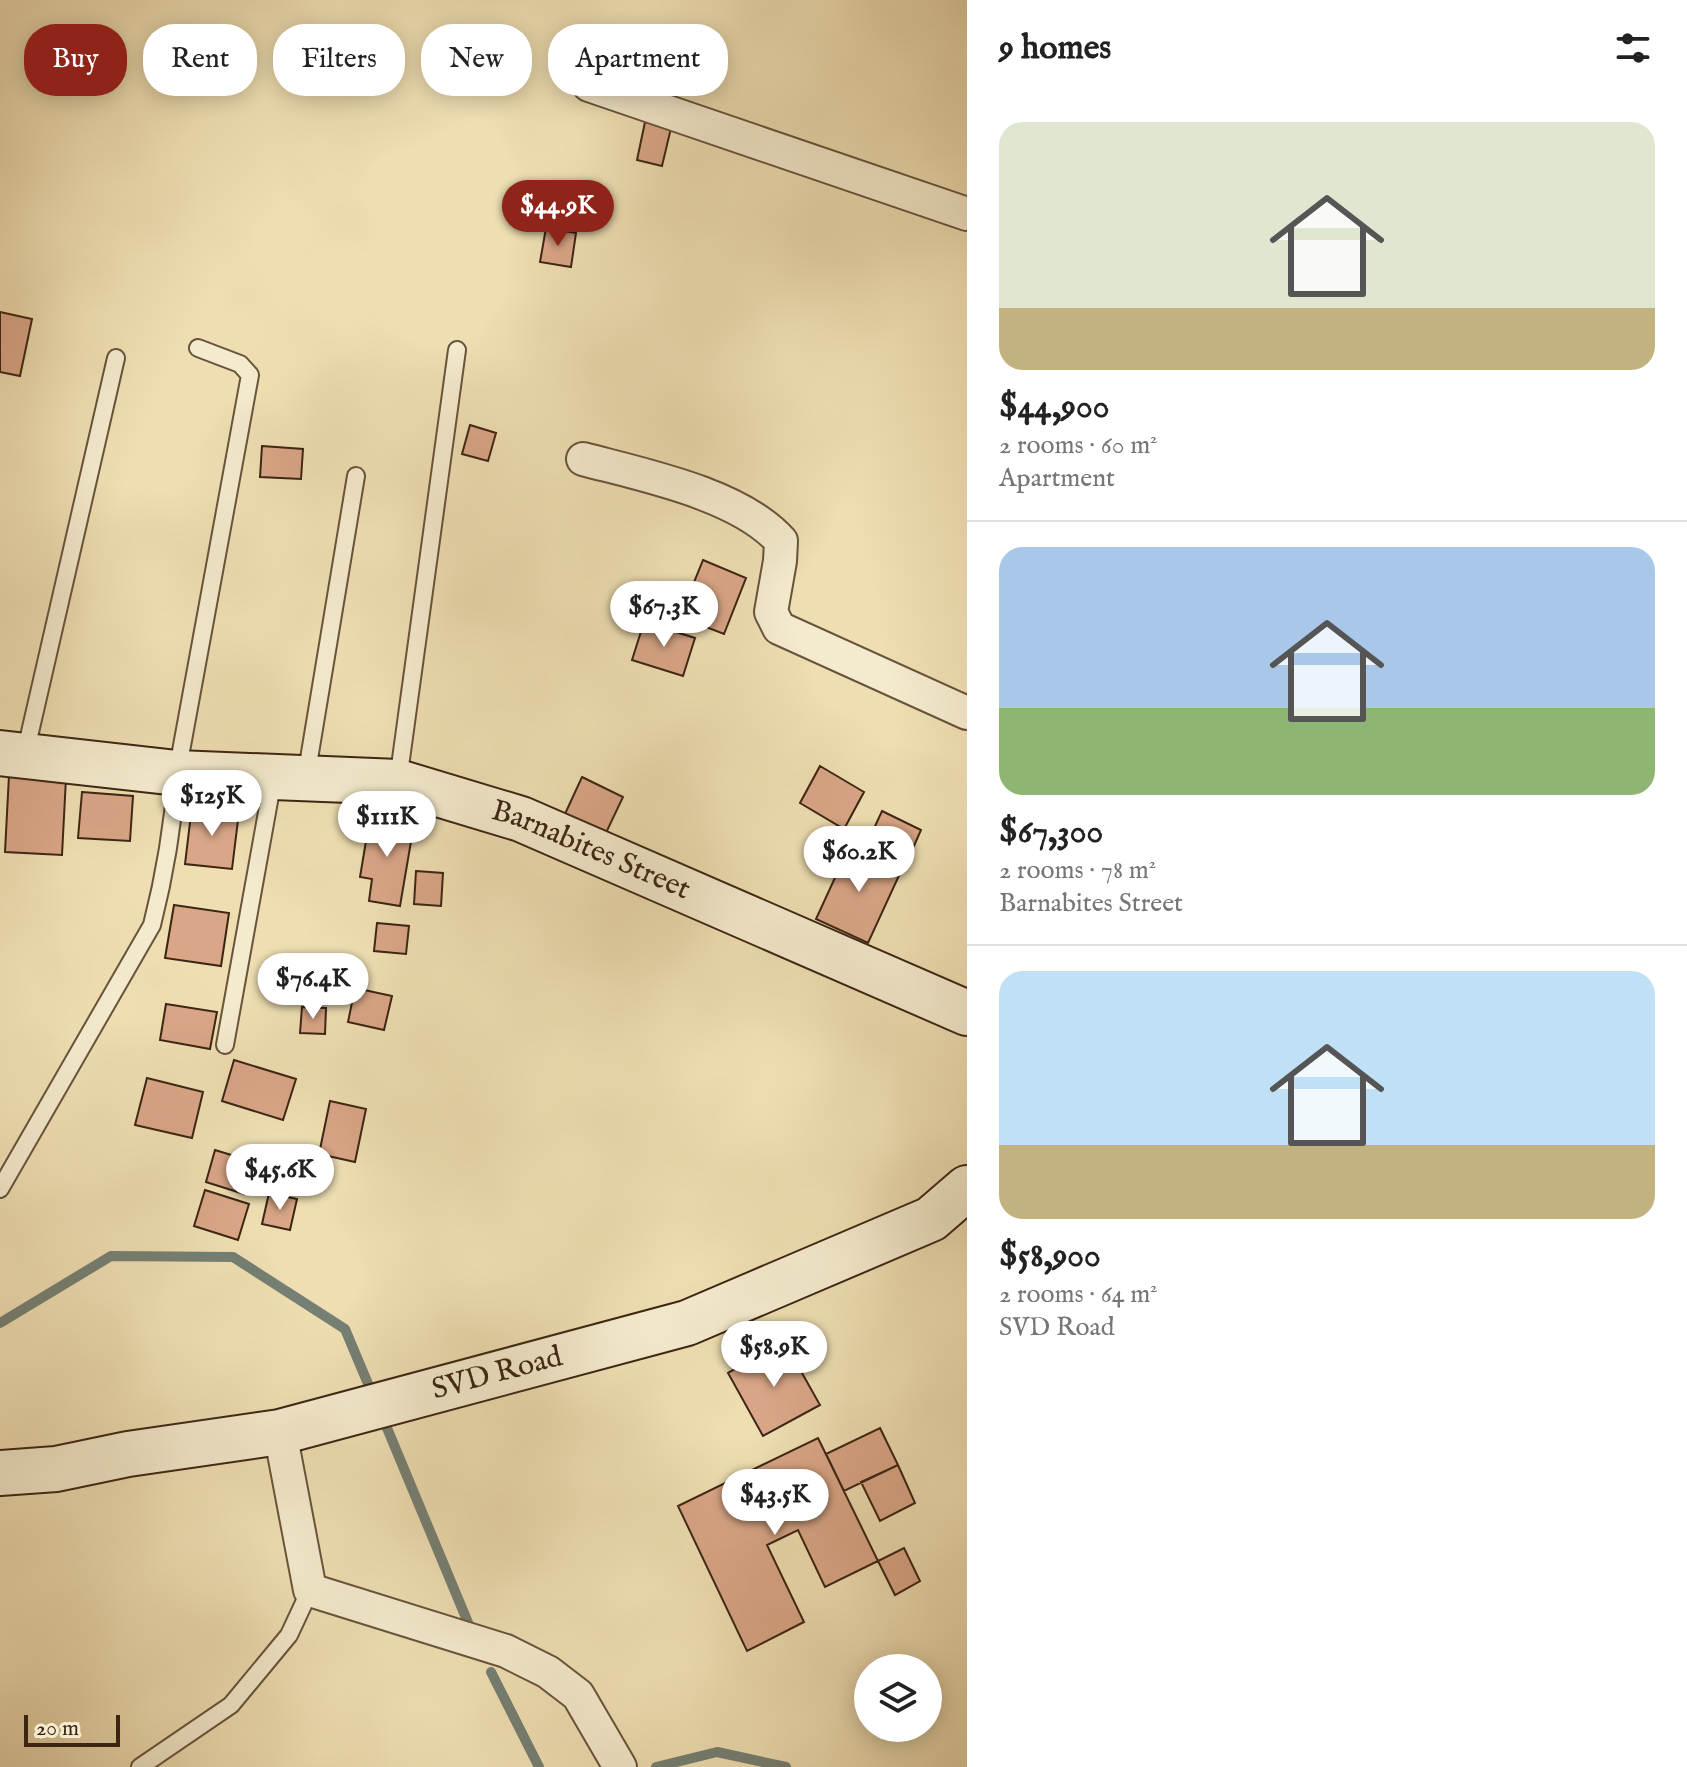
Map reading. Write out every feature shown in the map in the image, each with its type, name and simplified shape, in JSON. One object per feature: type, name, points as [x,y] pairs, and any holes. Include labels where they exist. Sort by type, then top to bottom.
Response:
[{"type":"street","points":[[621,96],[967,214]]},
{"type":"street","points":[[583,459],[690,488],[767,526],[781,541],[771,612],[779,628],[967,713]]},
{"type":"street","name":"Barnabites Street","points":[[12,754],[177,773],[398,782],[521,819],[967,1013]]},
{"type":"street","name":"SVD Road","points":[[0,1473],[56,1469],[128,1454],[280,1432],[687,1323],[931,1219],[967,1188]]},
{"type":"street","points":[[280,1432],[310,1590],[506,1651],[548,1672],[578,1695],[620,1767]]},
{"type":"lane","points":[[0,1189],[152,925],[164,879],[174,819],[177,773],[250,375],[240,364],[198,348]]},
{"type":"lane","points":[[398,782],[457,350]]},
{"type":"lane","points":[[12,754],[116,358]]},
{"type":"lane","points":[[225,1045],[289,779],[356,476]]},
{"type":"lane","points":[[140,1767],[231,1705],[289,1635],[310,1590]]},
{"type":"building","points":[[645,122],[671,128],[662,166],[637,160]]},
{"type":"building","points":[[552,186],[577,190],[571,225],[546,221]]},
{"type":"building","points":[[546,228],[576,233],[571,267],[540,262]]},
{"type":"building","points":[[0,312],[32,319],[20,376],[0,372]]},
{"type":"building","points":[[470,425],[496,433],[488,461],[462,454]]},
{"type":"building","points":[[262,446],[303,449],[301,479],[260,477]]},
{"type":"building","points":[[703,560],[746,578],[724,634],[680,617]]},
{"type":"building","points":[[644,622],[695,638],[683,676],[632,660]]},
{"type":"building","points":[[820,766],[864,792],[844,829],[800,803]]},
{"type":"building","points":[[9,775],[66,778],[62,855],[5,852]]},
{"type":"building","points":[[582,777],[623,797],[605,835],[564,816]]},
{"type":"building","points":[[82,792],[133,796],[130,841],[78,838]]},
{"type":"building","points":[[192,806],[239,812],[232,869],[185,864]]},
{"type":"building","points":[[882,811],[921,830],[910,855],[870,837]]},
{"type":"building","points":[[370,817],[414,824],[400,906],[369,901],[372,879],[360,877]]},
{"type":"building","points":[[850,845],[902,869],[868,943],[816,919]]},
{"type":"building","points":[[416,871],[443,873],[441,906],[414,904]]},
{"type":"building","points":[[174,905],[229,913],[221,966],[165,958]]},
{"type":"building","points":[[377,923],[409,926],[406,954],[374,951]]},
{"type":"building","points":[[355,988],[392,996],[384,1030],[348,1022]]},
{"type":"building","points":[[166,1004],[217,1012],[210,1049],[160,1040]]},
{"type":"building","points":[[302,1007],[326,1008],[325,1034],[300,1033]]},
{"type":"building","points":[[234,1060],[296,1079],[283,1120],[222,1101]]},
{"type":"building","points":[[147,1078],[203,1092],[192,1138],[135,1125]]},
{"type":"building","points":[[330,1101],[366,1109],[355,1162],[319,1154]]},
{"type":"building","points":[[215,1150],[254,1162],[244,1194],[206,1182]]},
{"type":"building","points":[[205,1190],[249,1204],[238,1240],[194,1226]]},
{"type":"building","points":[[269,1193],[297,1199],[290,1230],[262,1224]]},
{"type":"building","points":[[784,1341],[820,1405],[763,1436],[728,1373]]},
{"type":"building","points":[[880,1428],[898,1465],[844,1491],[826,1454]]},
{"type":"building","points":[[818,1438],[878,1561],[825,1587],[798,1530],[767,1545],[804,1622],[747,1651],[678,1506]]},
{"type":"building","points":[[898,1465],[915,1503],[880,1521],[861,1482]]},
{"type":"building","points":[[904,1548],[920,1581],[895,1595],[878,1561]]},
{"type":"waterway","points":[[0,1323],[111,1256],[233,1257],[345,1329],[374,1398]]},
{"type":"waterway","points":[[382,1416],[469,1625]]},
{"type":"waterway","points":[[491,1672],[539,1767]]},
{"type":"waterway","points":[[656,1767],[717,1752],[786,1767]]}]
